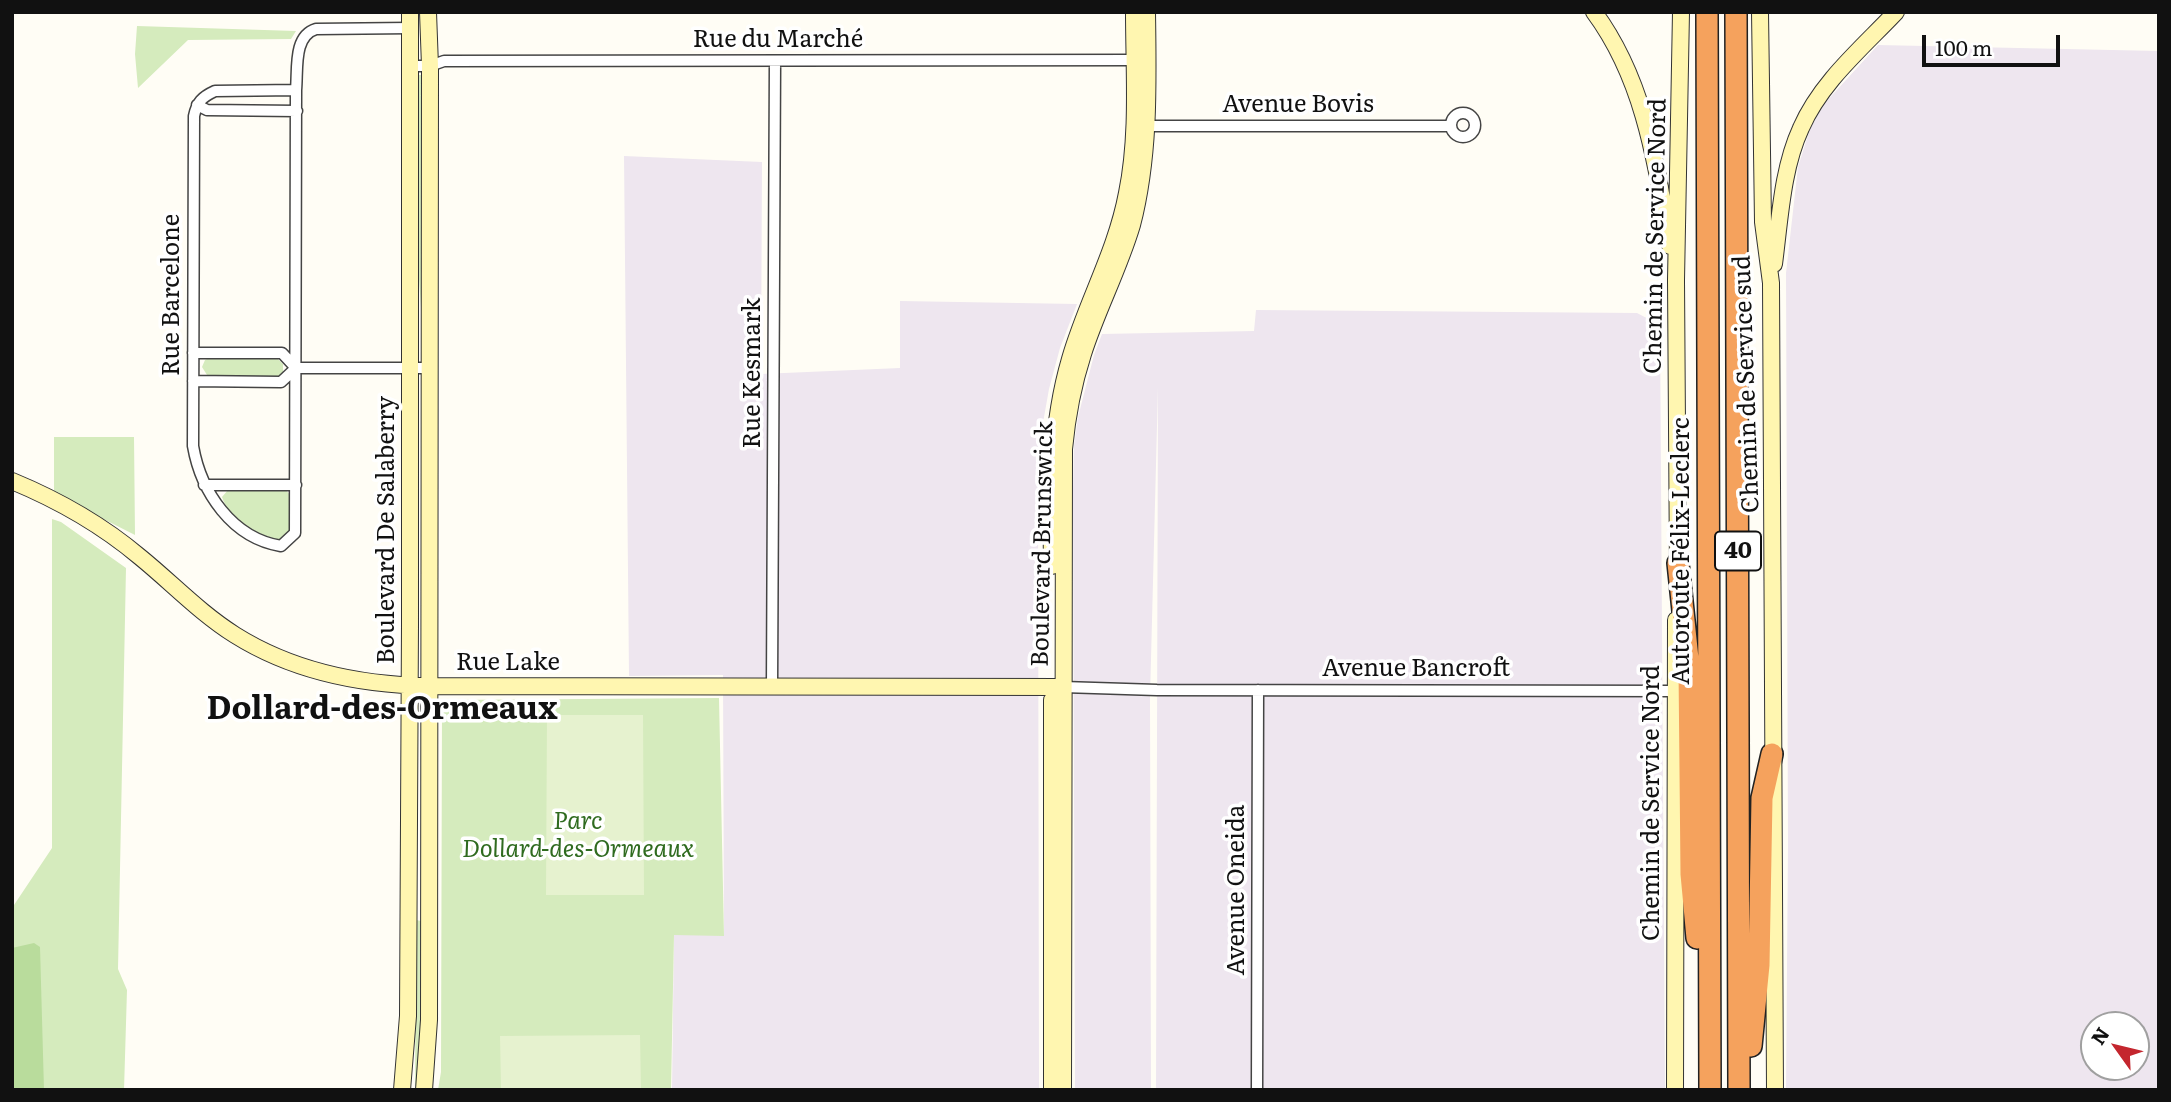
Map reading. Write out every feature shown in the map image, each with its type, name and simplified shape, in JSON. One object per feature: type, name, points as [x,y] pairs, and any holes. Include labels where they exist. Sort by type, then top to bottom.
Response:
[{"type":"highway","name":"Autoroute Félix-Leclerc","points":[[1707,12],[1710,1090]]},
{"type":"highway","name":"40","points":[[1736,12],[1739,1090]]},
{"type":"highway","points":[[1678,563],[1689,668],[1691,874],[1710,1062]]},
{"type":"highway","points":[[1747,1090],[1759,965],[1762,798],[1772,754]]},
{"type":"street","name":"Boulevard De Salaberry","points":[[424,1090],[429,1028],[428,12]]},
{"type":"street","name":"Boulevard Brunswick","points":[[1052,1090],[1062,485],[1067,422],[1083,354],[1121,259],[1135,213],[1142,170],[1146,126],[1134,12]]},
{"type":"street","name":"Boulevard Brunswick","points":[[1063,1090],[1051,486],[1055,428],[1073,350],[1111,254],[1125,206],[1147,12]]},
{"type":"street","points":[[1594,12],[1625,62],[1643,110],[1676,280]]},
{"type":"street","name":"Chemin de Service Nord","points":[[1675,1090],[1675,691],[1678,563],[1676,280],[1681,12]]},
{"type":"street","name":"Chemin de Service sud","points":[[1760,12],[1763,222],[1771,284],[1775,1090]]},
{"type":"street","points":[[1771,284],[1789,166],[1800,128],[1826,87],[1896,12]]},
{"type":"street","name":"Boulevard De Salaberry","points":[[402,1090],[408,1037],[410,20]]},
{"type":"street","name":"Rue Barcelone","points":[[197,105],[194,116],[193,446],[204,485],[219,507],[250,536],[281,546],[295,533],[296,90],[300,43],[310,31],[410,20]]},
{"type":"street","name":"Rue du Marché","points":[[411,66],[430,66],[444,61],[1140,60]]},
{"type":"street","name":"Rue Kesmark","points":[[772,686],[775,61]]},
{"type":"street","points":[[296,90],[215,91],[204,96],[197,105],[207,110],[297,111]]},
{"type":"street","name":"Avenue Bovis","points":[[1146,126],[1451,125]]},
{"type":"street","points":[[193,353],[282,354],[296,368]]},
{"type":"street","points":[[193,381],[281,382],[296,368],[429,368]]},
{"type":"street","name":"Rue Lake","points":[[12,481],[61,504],[104,530],[141,557],[206,614],[253,645],[292,663],[326,674],[370,683],[409,686],[1057,687]]},
{"type":"street","points":[[204,485],[296,485]]},
{"type":"street","name":"Avenue Bancroft","points":[[1057,687],[1157,690],[1675,691]]},
{"type":"street","name":"Avenue Oneida","points":[[1257,1090],[1258,690]]},
{"type":"shaded area","points":[[1878,45],[2159,51],[2159,1090],[1786,1090],[1786,273],[1798,167],[1810,129],[1824,104]]},
{"type":"shaded area","points":[[624,156],[762,162],[761,374],[900,368],[900,301],[1077,304],[1060,348],[1049,389],[1038,473],[1039,1090],[672,1090],[674,935],[724,935],[723,675],[629,676]]},
{"type":"shaded area","points":[[1256,310],[1637,313],[1660,325],[1665,1090],[1156,1090],[1158,387],[1150,698],[1151,1090],[1075,1090],[1073,491],[1078,417],[1102,334],[1254,331]]},
{"type":"green space","points":[[137,26],[296,31],[291,39],[188,40],[138,88],[135,54]]},
{"type":"green space","points":[[416,75],[421,75],[421,308],[416,236]]},
{"type":"green space","points":[[209,358],[278,359],[283,364],[283,374],[280,377],[207,375],[202,367]]},
{"type":"green space","points":[[54,437],[134,437],[135,535],[54,494]]},
{"type":"green space","points":[[285,489],[291,496],[291,529],[279,540],[262,534],[237,519],[222,497],[228,490]]},
{"type":"green space","points":[[52,519],[61,522],[126,568],[118,969],[127,990],[124,1090],[12,1090],[12,908],[52,848]]},
{"type":"green space","name":"Parc Dollard-des-Ormeaux","points":[[719,698],[724,936],[674,935],[671,1090],[438,1090],[441,1072],[442,708],[448,700]]},
{"type":"green space","points":[[547,715],[643,715],[644,895],[546,895]]},
{"type":"green space","points":[[416,920],[421,921],[420,1060],[415,1090]]},
{"type":"green space","points":[[34,943],[40,947],[44,1090],[12,1090],[12,948]]},
{"type":"green space","points":[[640,1035],[641,1090],[501,1090],[500,1036]]},
{"type":"district","name":"Dollard-des-Ormeaux","points":[[382,710]]}]
